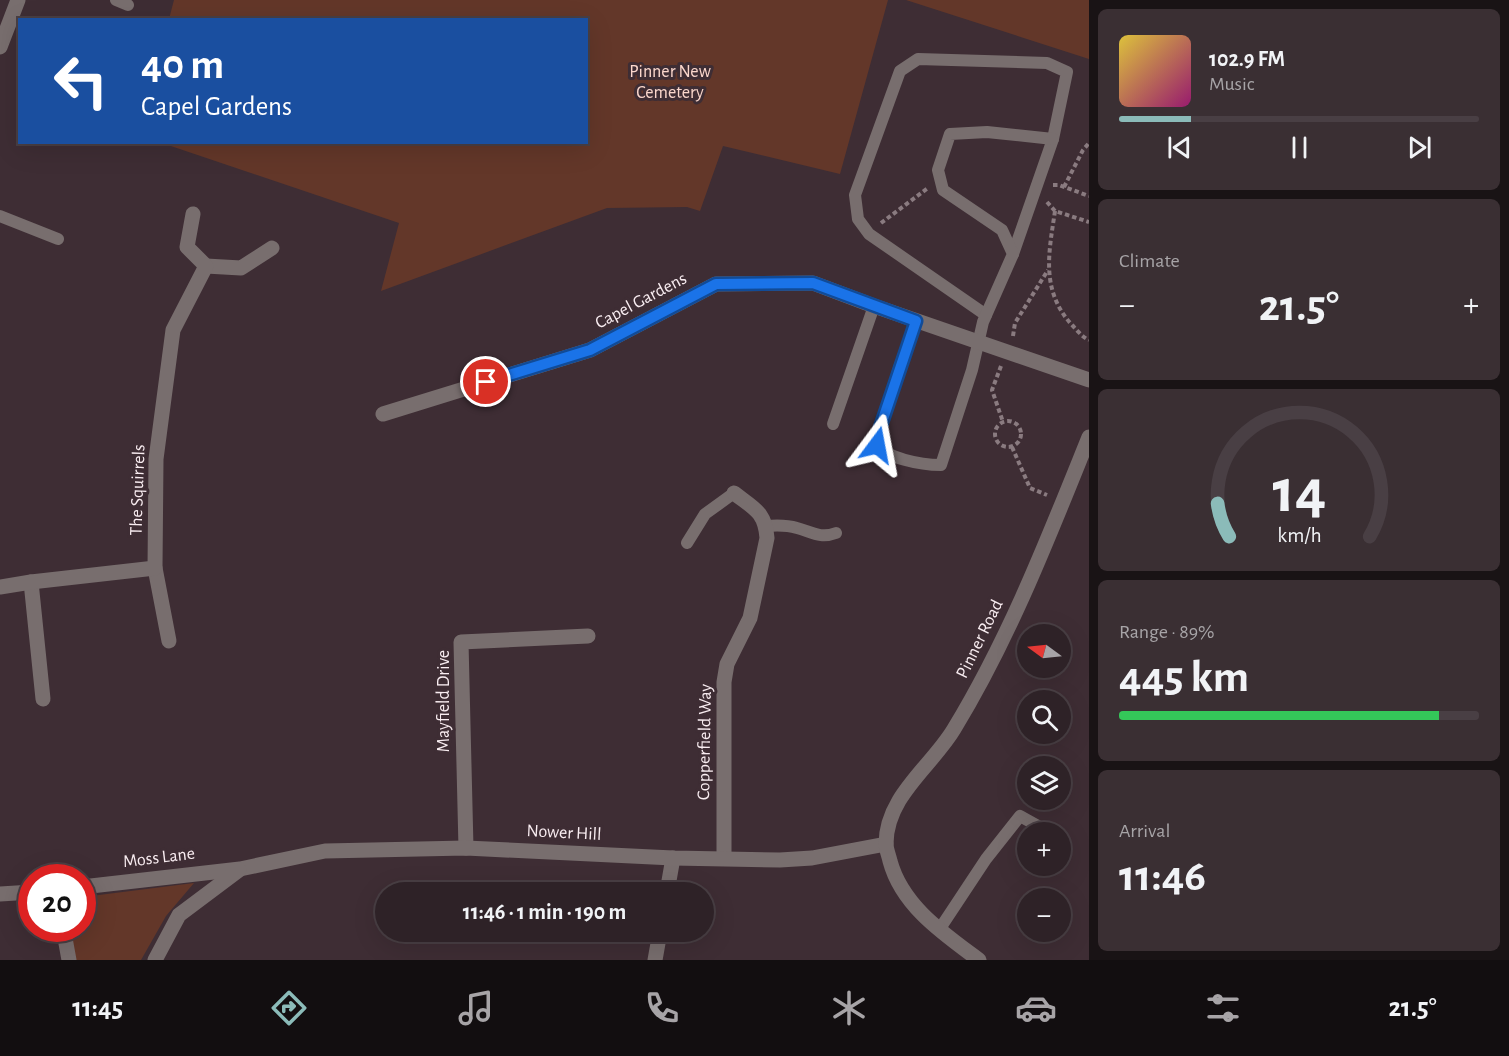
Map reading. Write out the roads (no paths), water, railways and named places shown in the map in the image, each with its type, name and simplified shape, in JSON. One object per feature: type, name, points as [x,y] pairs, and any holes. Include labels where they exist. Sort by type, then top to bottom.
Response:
[{"type":"street","points":[[0,47],[18,0]]},
{"type":"street","points":[[193,214],[188,247],[206,266],[241,268],[272,248]]},
{"type":"street","name":"The Squirrels","points":[[169,641],[155,568],[156,459],[173,330],[206,266]]},
{"type":"street","name":"Capel Gardens","points":[[383,414],[590,350],[716,284],[813,283],[1089,380]]},
{"type":"street","name":"Pinner Road","points":[[886,844],[891,814],[895,807],[953,731],[1000,647],[1089,437]]},
{"type":"street","points":[[734,494],[762,515],[766,526]]},
{"type":"street","name":"Copperfield Way","points":[[724,858],[724,682],[727,664],[750,618],[767,538],[766,526]]},
{"type":"street","points":[[0,587],[155,568]]},
{"type":"street","points":[[31,582],[43,699]]},
{"type":"street","name":"Mayfield Drive","points":[[466,848],[461,642],[588,636]]},
{"type":"street","points":[[886,844],[893,873],[906,896],[939,930],[979,960]]},
{"type":"street","name":"Nower Hill","points":[[240,869],[325,851],[466,848],[673,858],[780,860],[812,858],[886,844]]},
{"type":"street","points":[[669,882],[673,858]]},
{"type":"street","points":[[154,960],[179,915],[240,869]]},
{"type":"street","name":"Moss Lane","points":[[96,885],[240,869]]},
{"type":"street","points":[[0,894],[18,893]]},
{"type":"street","points":[[66,942],[69,960]]},
{"type":"street","points":[[655,960],[658,942]]},
{"type":"lane","points":[[916,321],[876,441],[883,450],[901,458],[918,463],[941,465],[972,370],[986,315],[1013,254],[1053,139],[1067,72],[1047,63],[918,59],[900,71],[855,195],[858,219],[868,233],[986,315]]},
{"type":"lane","points":[[1013,254],[1002,230],[943,190],[938,170],[950,134],[987,132],[1053,139]]},
{"type":"lane","points":[[0,216],[58,239]]},
{"type":"lane","points":[[833,424],[874,306]]},
{"type":"lane","points":[[687,543],[705,514],[734,494]]},
{"type":"lane","points":[[766,526],[781,525],[826,537],[836,532]]},
{"type":"lane","points":[[939,930],[986,859],[1020,816],[1031,822]]},
{"type":"park label","name":"Pinner New Cemetery","points":[[670,82]]}]
